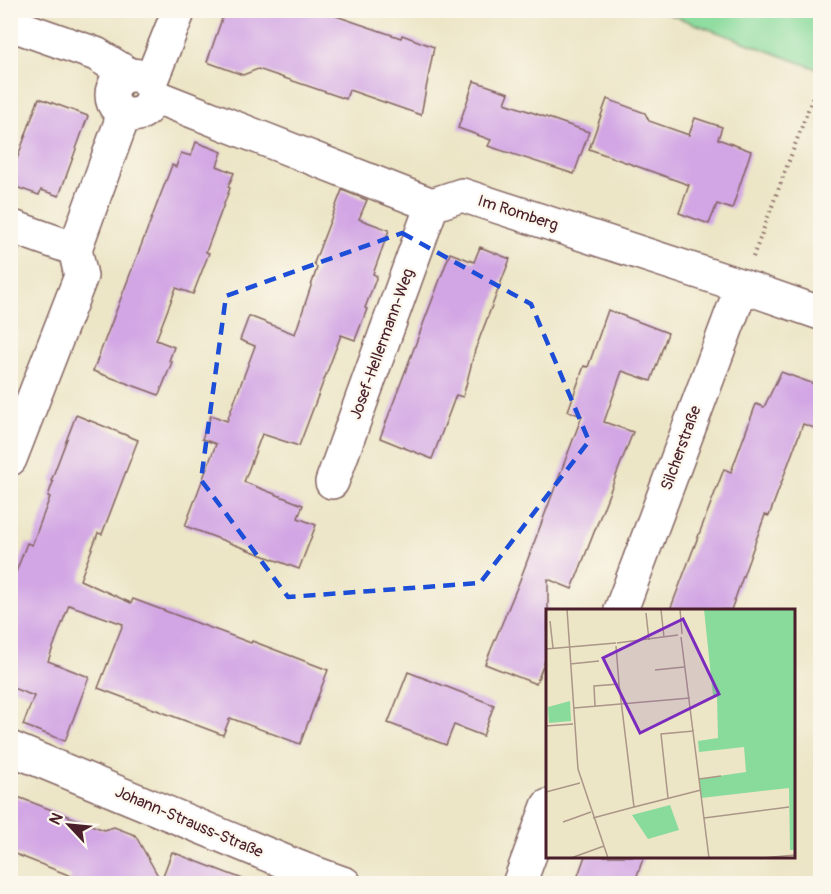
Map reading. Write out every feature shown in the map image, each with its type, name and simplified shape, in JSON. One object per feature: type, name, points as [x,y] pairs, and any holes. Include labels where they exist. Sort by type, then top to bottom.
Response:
[{"type":"street","points":[[10,459],[21,397],[81,276],[75,249],[124,114],[138,115],[148,108],[144,85],[179,10]]},
{"type":"street","points":[[10,24],[96,54],[144,85],[432,205]]},
{"type":"street","name":"Im Romberg","points":[[432,205],[462,195],[820,313]]},
{"type":"street","name":"Josef-Hellermann-Weg","points":[[332,482],[432,205]]},
{"type":"street","points":[[10,226],[75,249]]},
{"type":"street","name":"Silcherstraße","points":[[621,609],[742,286]]},
{"type":"street","name":"Johann-Strauss-Straße","points":[[10,748],[297,876],[345,884]]},
{"type":"street","points":[[519,884],[546,811]]},
{"type":"path","points":[[742,286],[820,78]]},
{"type":"highlighted area","points":[[402,233],[531,304],[589,441],[480,583],[288,597],[201,480],[226,296]]},
{"type":"green space","points":[[660,11],[820,11],[820,70]]},
{"type":"building","points":[[225,10],[338,10],[336,16],[434,47],[421,115],[349,90],[346,99],[258,69],[243,75],[207,62]]},
{"type":"building","points":[[474,81],[509,93],[505,103],[589,132],[574,174],[488,146],[491,140],[458,128]]},
{"type":"building","points":[[39,98],[88,116],[59,196],[41,190],[39,195],[10,185],[10,156],[17,159]]},
{"type":"building","points":[[607,99],[645,113],[649,121],[689,135],[695,118],[722,127],[718,139],[751,151],[732,209],[717,204],[709,224],[679,213],[689,185],[589,149]]},
{"type":"building","points":[[196,142],[222,152],[217,166],[234,173],[206,252],[209,253],[193,294],[176,288],[156,340],[174,347],[169,361],[172,362],[159,395],[93,371],[172,165],[176,167],[181,153],[191,156]]},
{"type":"building","points":[[342,190],[367,200],[359,219],[389,230],[373,274],[377,276],[365,308],[367,309],[355,340],[341,335],[299,446],[262,434],[244,482],[303,505],[298,518],[316,525],[299,569],[185,526],[216,444],[202,439],[211,415],[227,421],[255,346],[240,340],[249,316],[295,334],[317,268],[314,263]]},
{"type":"building","points":[[480,247],[510,259],[475,350],[463,397],[456,395],[432,459],[380,438],[450,253],[474,262]]},
{"type":"building","points":[[608,310],[668,333],[651,381],[622,371],[604,422],[633,432],[572,589],[548,579],[546,658],[536,684],[485,664],[518,585],[582,416],[568,411],[584,366],[588,367]]},
{"type":"building","points":[[781,372],[820,386],[820,430],[803,424],[769,516],[765,515],[731,609],[670,609],[724,469],[731,472],[756,404],[764,407]]},
{"type":"building","points":[[76,415],[138,440],[102,534],[98,533],[80,580],[131,603],[133,599],[328,670],[300,744],[230,718],[223,735],[98,688],[123,624],[69,605],[48,661],[89,677],[65,741],[23,725],[34,696],[10,687],[10,588],[27,543],[32,545],[50,497],[48,496],[53,482],[51,481]]},
{"type":"building","points":[[408,672],[494,705],[483,736],[454,725],[446,745],[388,723]]},
{"type":"building","points":[[10,794],[104,830],[114,827],[135,835],[161,881],[172,852],[248,881],[248,884],[69,884],[71,876],[10,852]]},
{"type":"building","points":[[584,858],[643,858],[634,884],[575,884]]}]
